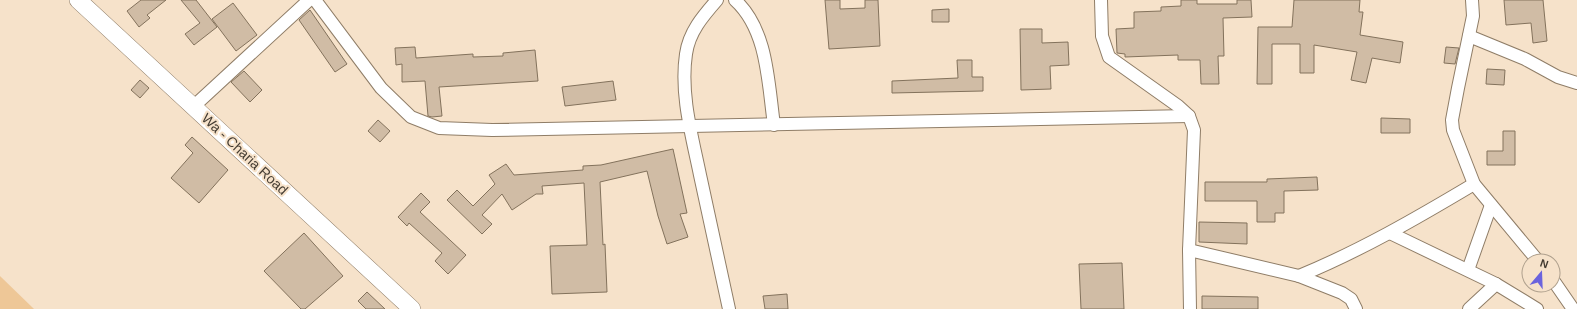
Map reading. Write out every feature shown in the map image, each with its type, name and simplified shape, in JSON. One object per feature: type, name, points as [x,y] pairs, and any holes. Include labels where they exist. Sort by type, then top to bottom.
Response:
[{"type":"street","name":"Wa - Charia Road","points":[[78,0],[412,309]]},
{"type":"street","points":[[193,107],[310,0]]},
{"type":"street","points":[[315,0],[382,88],[411,117],[439,128],[492,130],[1189,116]]},
{"type":"street","points":[[717,0],[701,18],[690,37],[686,53],[684,76],[690,126],[729,309]]},
{"type":"street","points":[[1101,0],[1102,36],[1109,57],[1178,106],[1189,116],[1194,130],[1189,250],[1190,309]]},
{"type":"street","points":[[1472,0],[1473,16],[1452,120],[1453,130],[1474,184],[1531,253]]},
{"type":"street","points":[[739,2],[756,28],[765,60],[774,125]]},
{"type":"street","points":[[1469,36],[1525,59],[1558,77],[1577,83]]},
{"type":"street","points":[[1299,276],[1339,260],[1390,233],[1474,184]]},
{"type":"street","points":[[1468,270],[1491,205]]},
{"type":"street","points":[[1390,233],[1496,284],[1537,309]]},
{"type":"street","points":[[1189,250],[1299,276],[1342,293],[1352,299],[1356,309]]},
{"type":"street","points":[[1469,309],[1496,284]]},
{"type":"street","points":[[1561,292],[1573,309]]},
{"type":"shaded area","points":[[0,276],[34,309],[0,309]]},
{"type":"building","points":[[141,0],[166,0],[147,15],[150,18],[139,27],[127,11]]},
{"type":"building","points":[[181,0],[196,0],[217,27],[194,45],[185,34],[200,23]]},
{"type":"building","points":[[825,0],[840,0],[840,9],[865,8],[865,0],[878,0],[880,46],[829,49]]},
{"type":"building","points":[[1181,0],[1197,0],[1197,4],[1237,4],[1237,0],[1251,0],[1252,17],[1223,18],[1224,56],[1218,56],[1219,84],[1201,84],[1200,60],[1178,60],[1178,55],[1125,57],[1125,54],[1117,53],[1116,29],[1134,28],[1134,12],[1161,11],[1161,7],[1181,6]]},
{"type":"building","points":[[1294,0],[1360,0],[1359,12],[1363,12],[1360,35],[1403,42],[1400,63],[1372,58],[1366,83],[1351,80],[1357,52],[1314,45],[1314,73],[1300,73],[1300,44],[1272,44],[1272,84],[1257,84],[1258,27],[1292,27]]},
{"type":"building","points":[[1504,0],[1543,0],[1547,41],[1533,43],[1531,23],[1506,25]]},
{"type":"building","points":[[233,3],[257,35],[236,51],[212,19]]},
{"type":"building","points":[[949,9],[949,22],[932,22],[932,10]]},
{"type":"building","points":[[310,10],[347,64],[335,72],[299,20]]},
{"type":"building","points":[[1020,29],[1042,29],[1042,43],[1068,42],[1069,65],[1050,66],[1051,89],[1021,90]]},
{"type":"building","points":[[415,47],[416,58],[473,54],[473,57],[503,56],[503,53],[535,50],[538,81],[439,87],[442,116],[428,116],[425,81],[402,82],[402,64],[396,65],[395,48]]},
{"type":"building","points":[[1446,47],[1459,48],[1455,64],[1444,63]]},
{"type":"building","points":[[957,60],[972,60],[972,77],[983,77],[983,91],[892,93],[892,81],[958,78]]},
{"type":"building","points":[[1487,69],[1505,70],[1504,85],[1486,84]]},
{"type":"building","points":[[244,71],[262,90],[250,102],[231,82]]},
{"type":"building","points":[[140,80],[149,88],[140,98],[131,90]]},
{"type":"building","points":[[613,81],[616,100],[565,106],[562,87]]},
{"type":"building","points":[[1381,118],[1410,119],[1410,133],[1381,133]]},
{"type":"building","points":[[378,120],[390,131],[380,142],[368,131]]},
{"type":"building","points":[[1503,131],[1515,131],[1515,165],[1487,165],[1487,151],[1503,151]]},
{"type":"building","points":[[192,137],[228,170],[199,203],[171,178],[193,153],[185,145]]},
{"type":"building","points":[[673,149],[687,213],[680,214],[688,237],[667,244],[658,216],[647,171],[600,182],[607,292],[552,294],[550,246],[587,245],[584,183],[542,186],[543,194],[536,194],[512,210],[502,194],[482,215],[492,224],[482,234],[447,200],[457,190],[473,206],[495,184],[489,175],[506,164],[514,175],[583,170],[583,166],[601,165]]},
{"type":"building","points":[[1317,177],[1318,190],[1284,191],[1284,213],[1275,213],[1275,222],[1257,222],[1257,201],[1205,201],[1205,182],[1267,182],[1267,179]]},
{"type":"building","points":[[421,193],[430,202],[420,212],[466,255],[448,274],[435,261],[442,253],[409,223],[407,226],[398,217]]},
{"type":"building","points":[[1199,222],[1247,223],[1247,244],[1199,242]]},
{"type":"building","points":[[304,233],[343,276],[305,309],[301,309],[264,271]]},
{"type":"building","points":[[1122,263],[1124,309],[1081,309],[1079,264]]},
{"type":"building","points":[[367,292],[385,309],[366,309],[358,301]]},
{"type":"building","points":[[787,294],[788,309],[765,309],[763,296]]},
{"type":"building","points":[[1202,296],[1258,297],[1258,309],[1202,309]]}]
